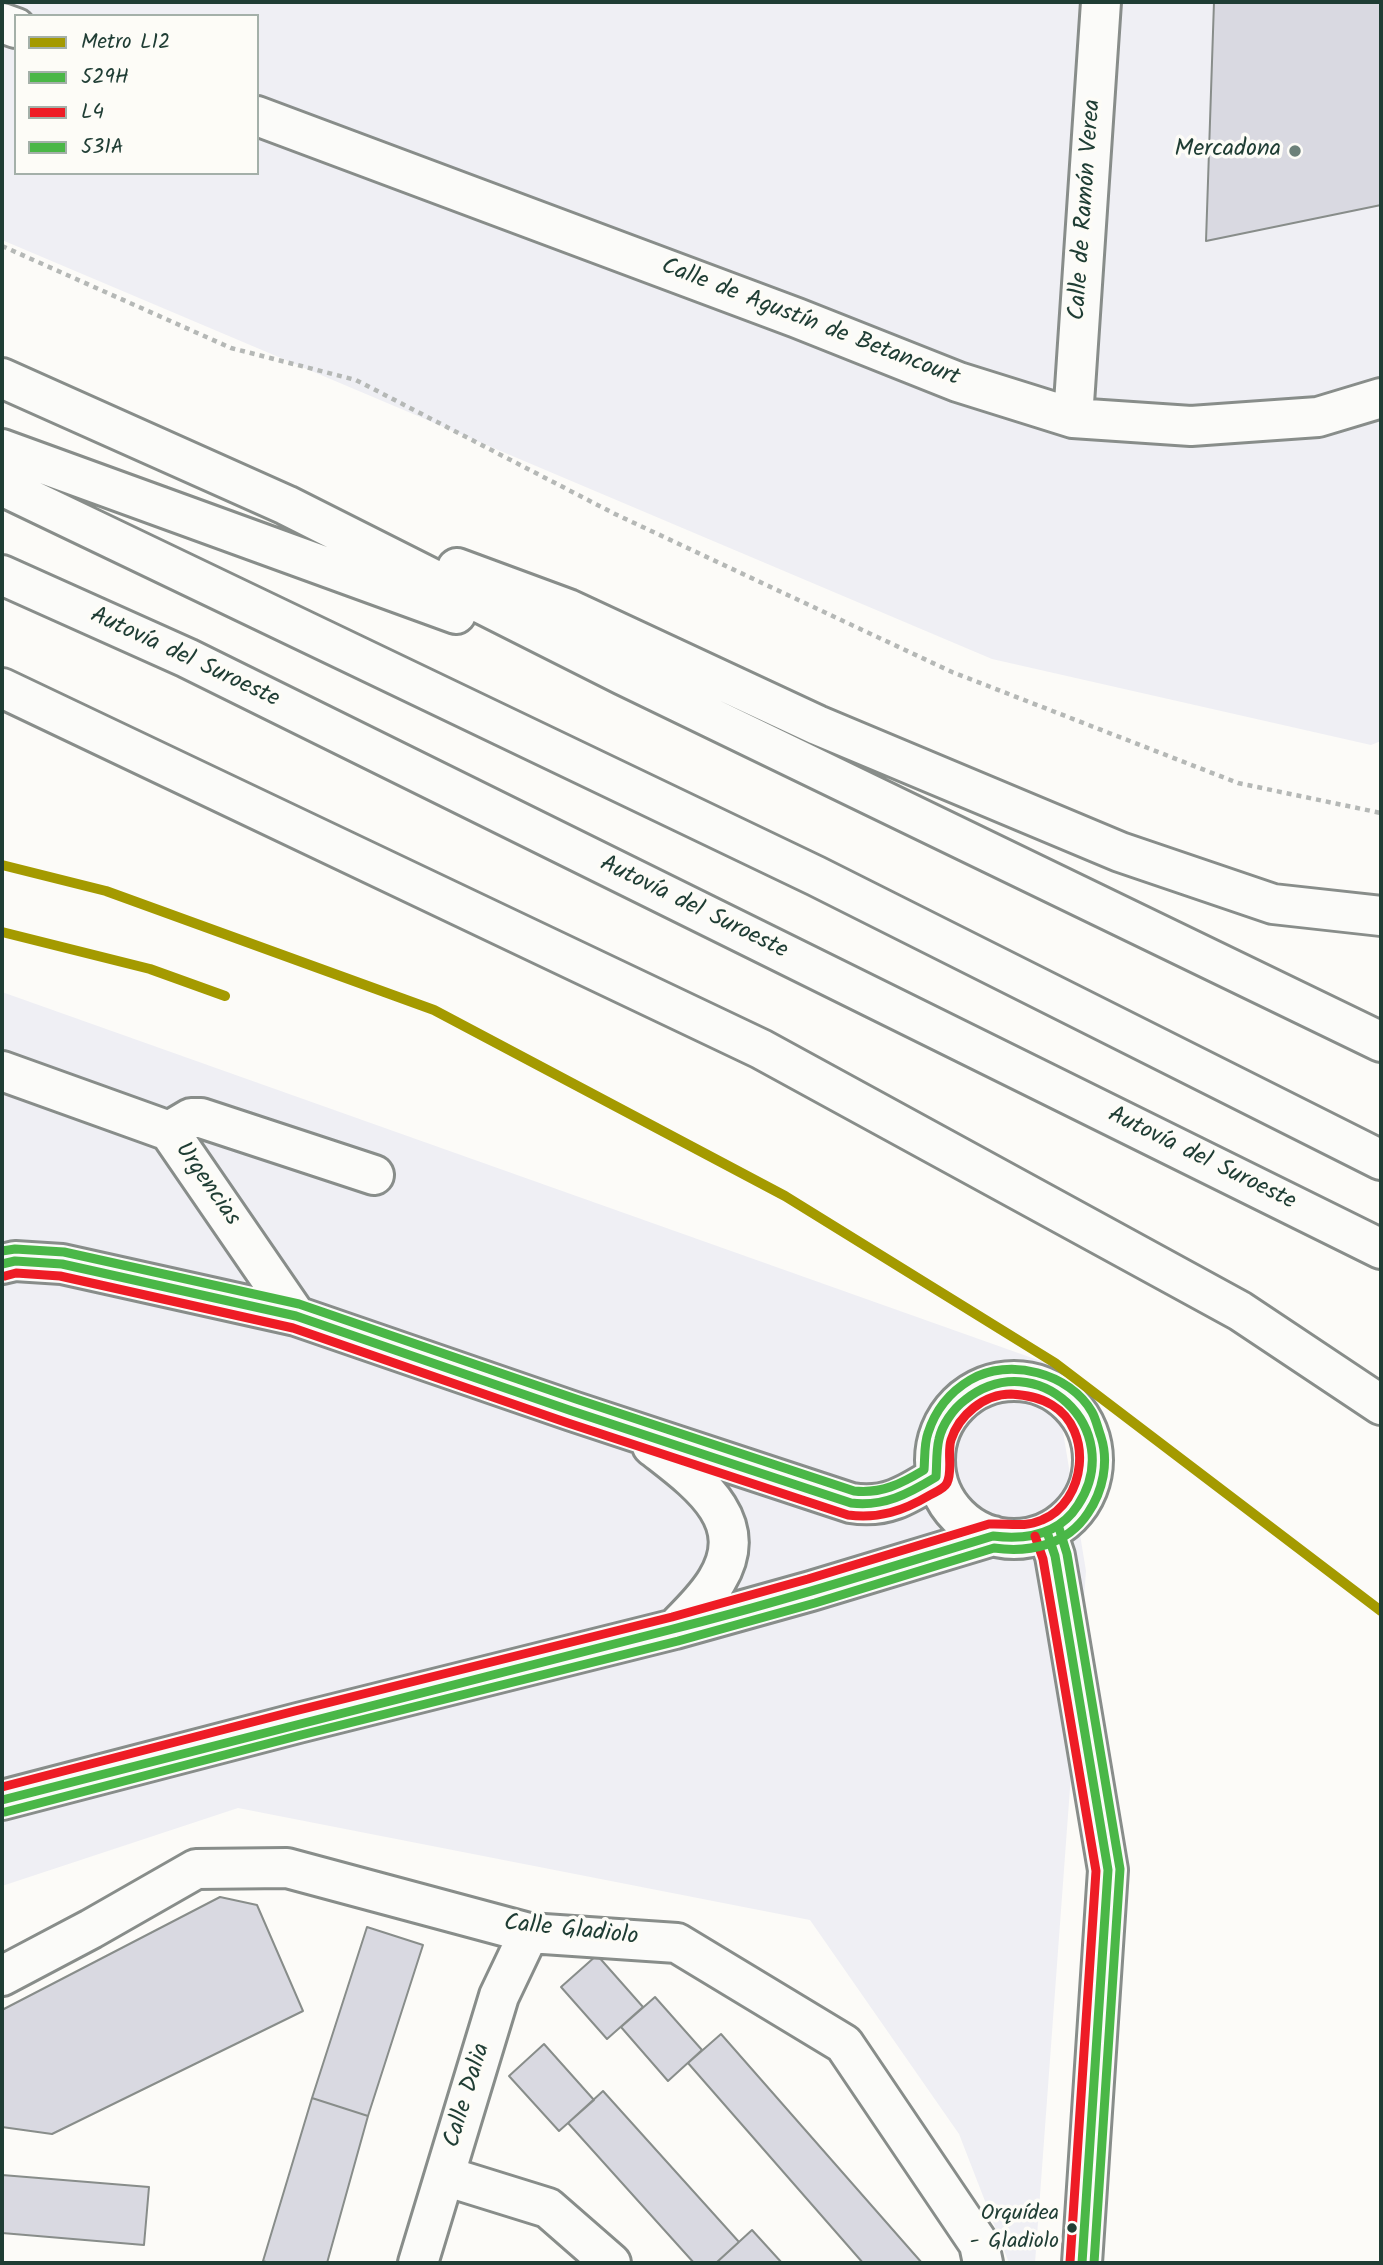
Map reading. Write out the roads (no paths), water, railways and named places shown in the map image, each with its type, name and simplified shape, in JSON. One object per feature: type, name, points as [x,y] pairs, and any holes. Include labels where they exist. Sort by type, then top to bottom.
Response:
[{"type":"main road","name":"Calle de Ramón Verea","points":[[1073,418],[1101,2]]},
{"type":"main road","name":"Calle de Agustín de Betancourt","points":[[259,117],[771,308],[958,382],[1073,418],[1191,426],[1318,418],[1381,398]]},
{"type":"main road","points":[[2,378],[286,505],[623,675],[1381,1042]]},
{"type":"main road","points":[[2,449],[623,675]]},
{"type":"main road","points":[[2,486],[816,876],[1381,1160]]},
{"type":"main road","points":[[286,505],[568,609],[817,725],[1120,852],[1273,904],[1381,916]]},
{"type":"main road","name":"Autovía del Suroeste","points":[[2,575],[187,658],[1381,1249]]},
{"type":"main road","points":[[2,688],[761,1049],[1240,1311],[1381,1405]]},
{"type":"main road","name":"Urgencias","points":[[2,1070],[169,1131],[296,1316]]},
{"type":"main road","points":[[169,1131],[191,1118],[201,1118],[374,1175]]},
{"type":"main road","points":[[2,1264],[15,1261],[62,1264],[296,1316],[852,1503],[870,1506],[909,1494],[936,1478]]},
{"type":"main road","points":[[1005,1381],[1035,1384],[1049,1389],[1072,1407],[1081,1419],[1092,1447],[1093,1461],[1087,1490],[1071,1515],[1047,1532],[1020,1539],[993,1536],[956,1515],[940,1491],[936,1478],[935,1448],[945,1420],[965,1397],[991,1384],[1005,1381]]},
{"type":"main road","points":[[633,1431],[699,1484],[722,1512],[727,1527],[729,1544],[718,1578],[705,1597],[675,1629]]},
{"type":"main road","points":[[1047,1532],[1055,1556],[1108,1870],[1082,2263]]},
{"type":"main road","points":[[2,1800],[675,1629],[993,1536]]},
{"type":"main road","name":"Calle Gladiolo","points":[[2,1976],[196,1869],[287,1868],[529,1933],[677,1943],[844,2044],[979,2244],[983,2263]]},
{"type":"main road","name":"Calle Dalia","points":[[418,2263],[499,1996],[529,1933]]},
{"type":"main road","points":[[445,2176],[548,2208],[611,2263]]},
{"type":"metro line","name":"L12","points":[[2,865],[106,891],[434,1010],[785,1196],[1055,1363],[1381,1611]]},
{"type":"metro line","name":"L12","points":[[2,932],[150,969],[225,996]]},
{"type":"place","name":"Mercadona","points":[[1295,151]]},
{"type":"place","name":"Orquídea - Gladiolo","points":[[1072,2228]]}]
